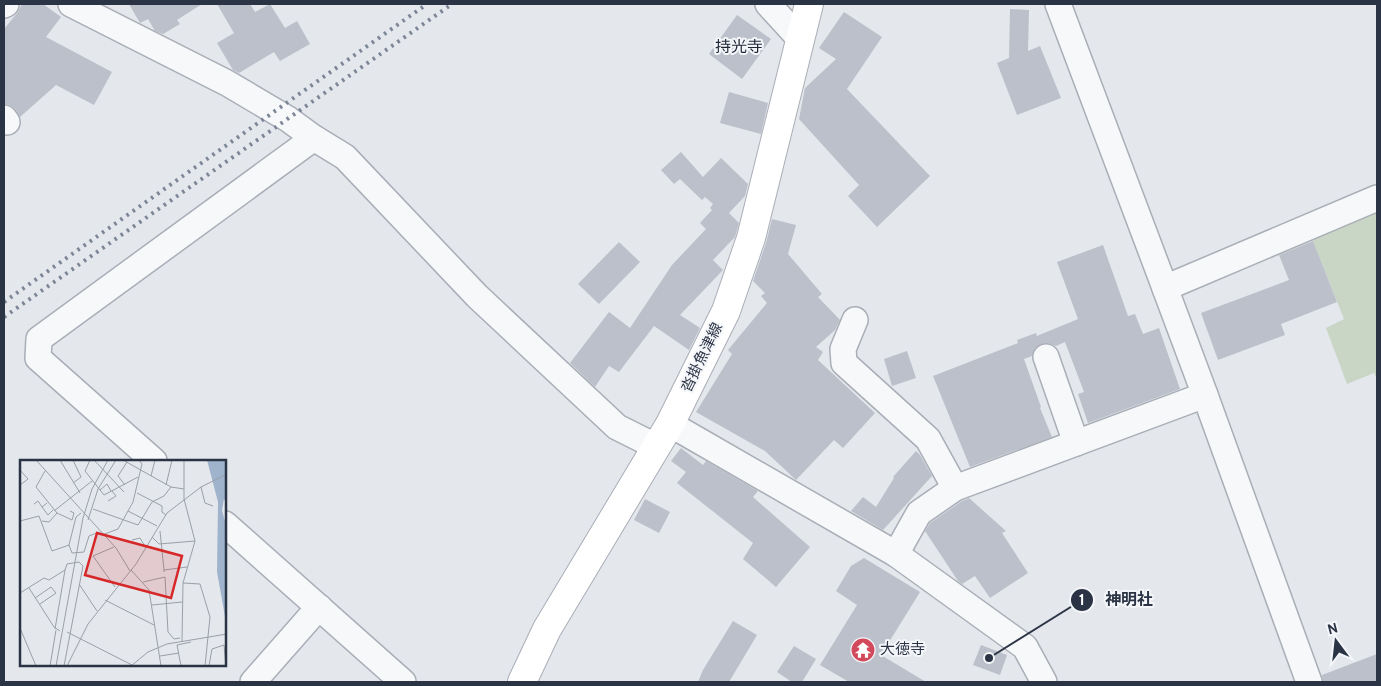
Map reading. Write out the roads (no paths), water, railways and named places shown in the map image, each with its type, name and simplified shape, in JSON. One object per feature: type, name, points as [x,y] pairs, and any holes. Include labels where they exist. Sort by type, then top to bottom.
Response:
[{"type":"main road","name":"沓掛魚津線","points":[[522,682],[547,628],[664,435],[726,311],[751,238],[809,4]]},
{"type":"street","points":[[768,4],[800,39]]},
{"type":"street","points":[[1058,4],[1165,288],[1309,682]]},
{"type":"street","points":[[82,6],[227,83],[345,156],[477,296],[617,427],[664,435],[896,554],[1025,647],[1044,682]]},
{"type":"street","points":[[153,460],[38,358],[39,338],[314,138]]},
{"type":"street","points":[[1165,288],[1377,198]]},
{"type":"street","points":[[855,320],[843,349],[844,363],[928,438],[955,488]]},
{"type":"street","points":[[1046,357],[1076,443]]},
{"type":"street","points":[[896,554],[919,513],[955,488],[1204,395]]},
{"type":"street","points":[[226,525],[403,682]]},
{"type":"street","points":[[253,682],[319,607]]},
{"type":"railway","points":[[4,302],[427,4]]},
{"type":"railway","points":[[4,317],[452,4]]},
{"type":"place","name":"大徳寺","points":[[863,650]]},
{"type":"place","name":"神明社","points":[[989,658]]},
{"type":"district","name":"持光寺","points":[[739,48]]}]
